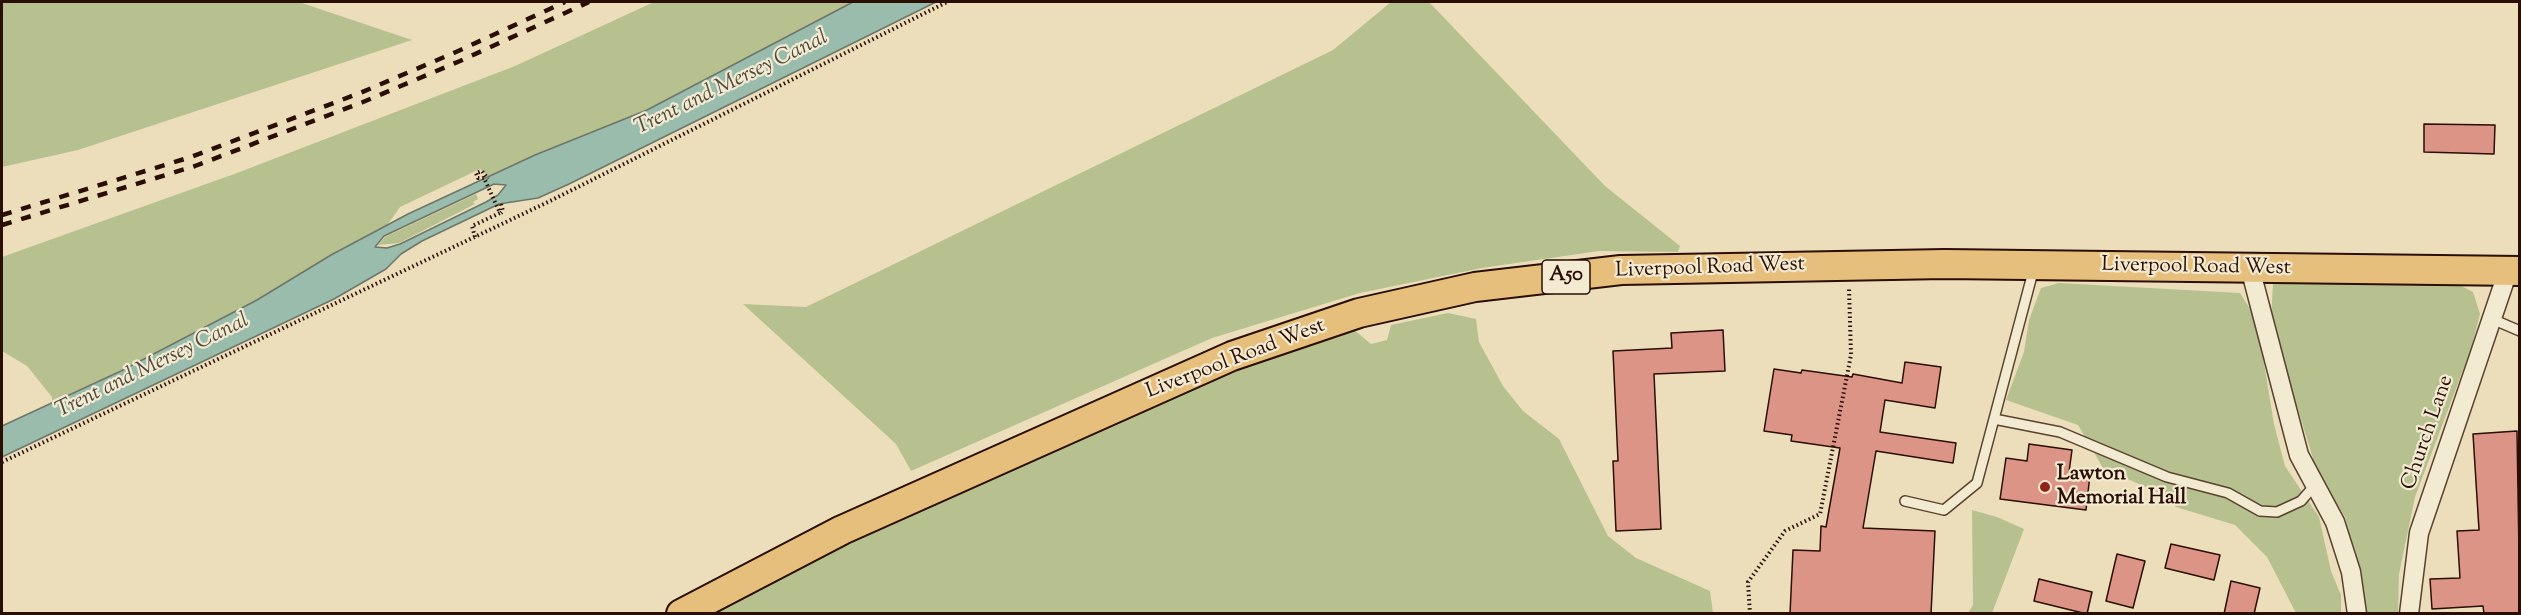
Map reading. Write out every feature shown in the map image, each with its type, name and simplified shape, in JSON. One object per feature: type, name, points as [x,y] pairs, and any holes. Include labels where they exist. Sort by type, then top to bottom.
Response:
[{"type":"main road","name":"Liverpool Road West","points":[[681,614],[842,530],[1232,356],[1359,313],[1475,287],[1621,270],[1945,264],[2514,271]]},
{"type":"street","points":[[2250,268],[2300,455],[2335,522],[2351,572],[2357,614]]},
{"type":"street","name":"Church Lane","points":[[2409,614],[2419,532],[2492,319],[2514,271]]},
{"type":"lane","points":[[1905,501],[1944,510],[1977,483],[2035,266]]},
{"type":"lane","points":[[2492,319],[2520,331]]},
{"type":"lane","points":[[1994,419],[2060,432],[2167,477],[2228,493],[2260,510],[2277,512],[2301,501],[2316,484]]},
{"type":"path","points":[[2,462],[475,237],[946,2]]},
{"type":"path","points":[[475,237],[472,226],[500,213],[499,204],[493,198],[486,179]]},
{"type":"path","points":[[1750,614],[1748,582],[1785,531],[1820,514],[1851,356],[1848,266]]},
{"type":"green space","points":[[2,2],[299,2],[412,40],[78,150],[2,167]]},
{"type":"green space","points":[[654,2],[853,2],[647,110],[535,155],[489,177],[480,169],[400,207],[388,224],[257,300],[121,371],[52,402],[52,397],[27,366],[2,351],[2,257],[237,173],[515,66]]},
{"type":"green space","points":[[1391,2],[1429,2],[1605,186],[1680,246],[1678,252],[1599,251],[1482,268],[1360,293],[1212,338],[911,471],[896,444],[743,304],[806,307],[1333,50]]},
{"type":"green space","points":[[476,194],[478,199],[473,202],[475,204],[399,243],[378,245],[385,237]]},
{"type":"green space","points":[[2448,279],[2473,292],[2480,314],[2471,349],[2415,497],[2399,574],[2398,613],[2367,613],[2345,517],[2318,475],[2271,321],[2273,284]]},
{"type":"green space","points":[[2059,283],[2240,293],[2257,320],[2274,424],[2285,466],[2319,517],[2331,571],[2341,595],[2341,613],[2296,613],[2267,557],[2235,525],[2176,507],[2161,494],[2103,468],[2078,425],[2006,400],[2024,352],[2029,320],[2041,288]]},
{"type":"green space","points":[[1448,313],[1476,319],[1479,342],[1503,386],[1523,411],[1559,439],[1608,536],[1636,558],[1710,591],[1713,613],[705,614],[825,552],[989,481],[1219,374],[1353,329],[1371,344],[1387,340],[1391,325]]},
{"type":"green space","points":[[1972,510],[1997,517],[2024,529],[1992,613],[1968,613],[1973,605]]},
{"type":"water","name":"Trent and Mersey Canal","points":[[853,2],[936,2],[569,184],[538,198],[499,204],[422,241],[401,254],[386,269],[334,299],[2,457],[2,426],[121,371],[257,300],[331,255],[408,214],[535,155],[647,110]],"holes":[[[494,184],[506,185],[498,195],[486,202],[400,244],[387,248],[375,247],[384,236]]]},
{"type":"building","points":[[2424,124],[2495,125],[2494,154],[2424,152]]},
{"type":"building","points":[[1723,330],[1725,371],[1654,374],[1661,529],[1616,531],[1613,461],[1618,461],[1613,351],[1672,348],[1671,333]]},
{"type":"building","points":[[1905,362],[1941,367],[1935,408],[1885,400],[1880,432],[1956,443],[1953,463],[1876,451],[1863,528],[1935,531],[1931,614],[1790,614],[1793,550],[1820,551],[1821,526],[1826,527],[1840,448],[1791,441],[1792,435],[1764,431],[1774,369],[1801,373],[1802,370],[1852,377],[1853,374],[1902,383]]},
{"type":"building","points":[[2517,431],[2520,614],[2484,614],[2483,606],[2432,609],[2430,579],[2460,578],[2457,531],[2479,530],[2473,434]]},
{"type":"building","name":"Lawton Memorial Hall","points":[[2029,444],[2072,450],[2069,472],[2090,475],[2086,510],[2000,499],[2006,458],[2027,461]]},
{"type":"building","points":[[2171,544],[2220,555],[2214,580],[2165,568]]},
{"type":"building","points":[[2117,554],[2145,561],[2133,608],[2106,601]]},
{"type":"building","points":[[2039,579],[2092,592],[2087,614],[2034,601]]},
{"type":"building","points":[[2231,581],[2260,588],[2254,614],[2224,614]]},
{"type":"railway","points":[[2,215],[191,157],[360,93],[565,2]]},
{"type":"railway","points":[[2,225],[195,166],[363,102],[589,2]]},
{"type":"place","name":"Lawton Memorial Hall","points":[[2045,487]]}]
